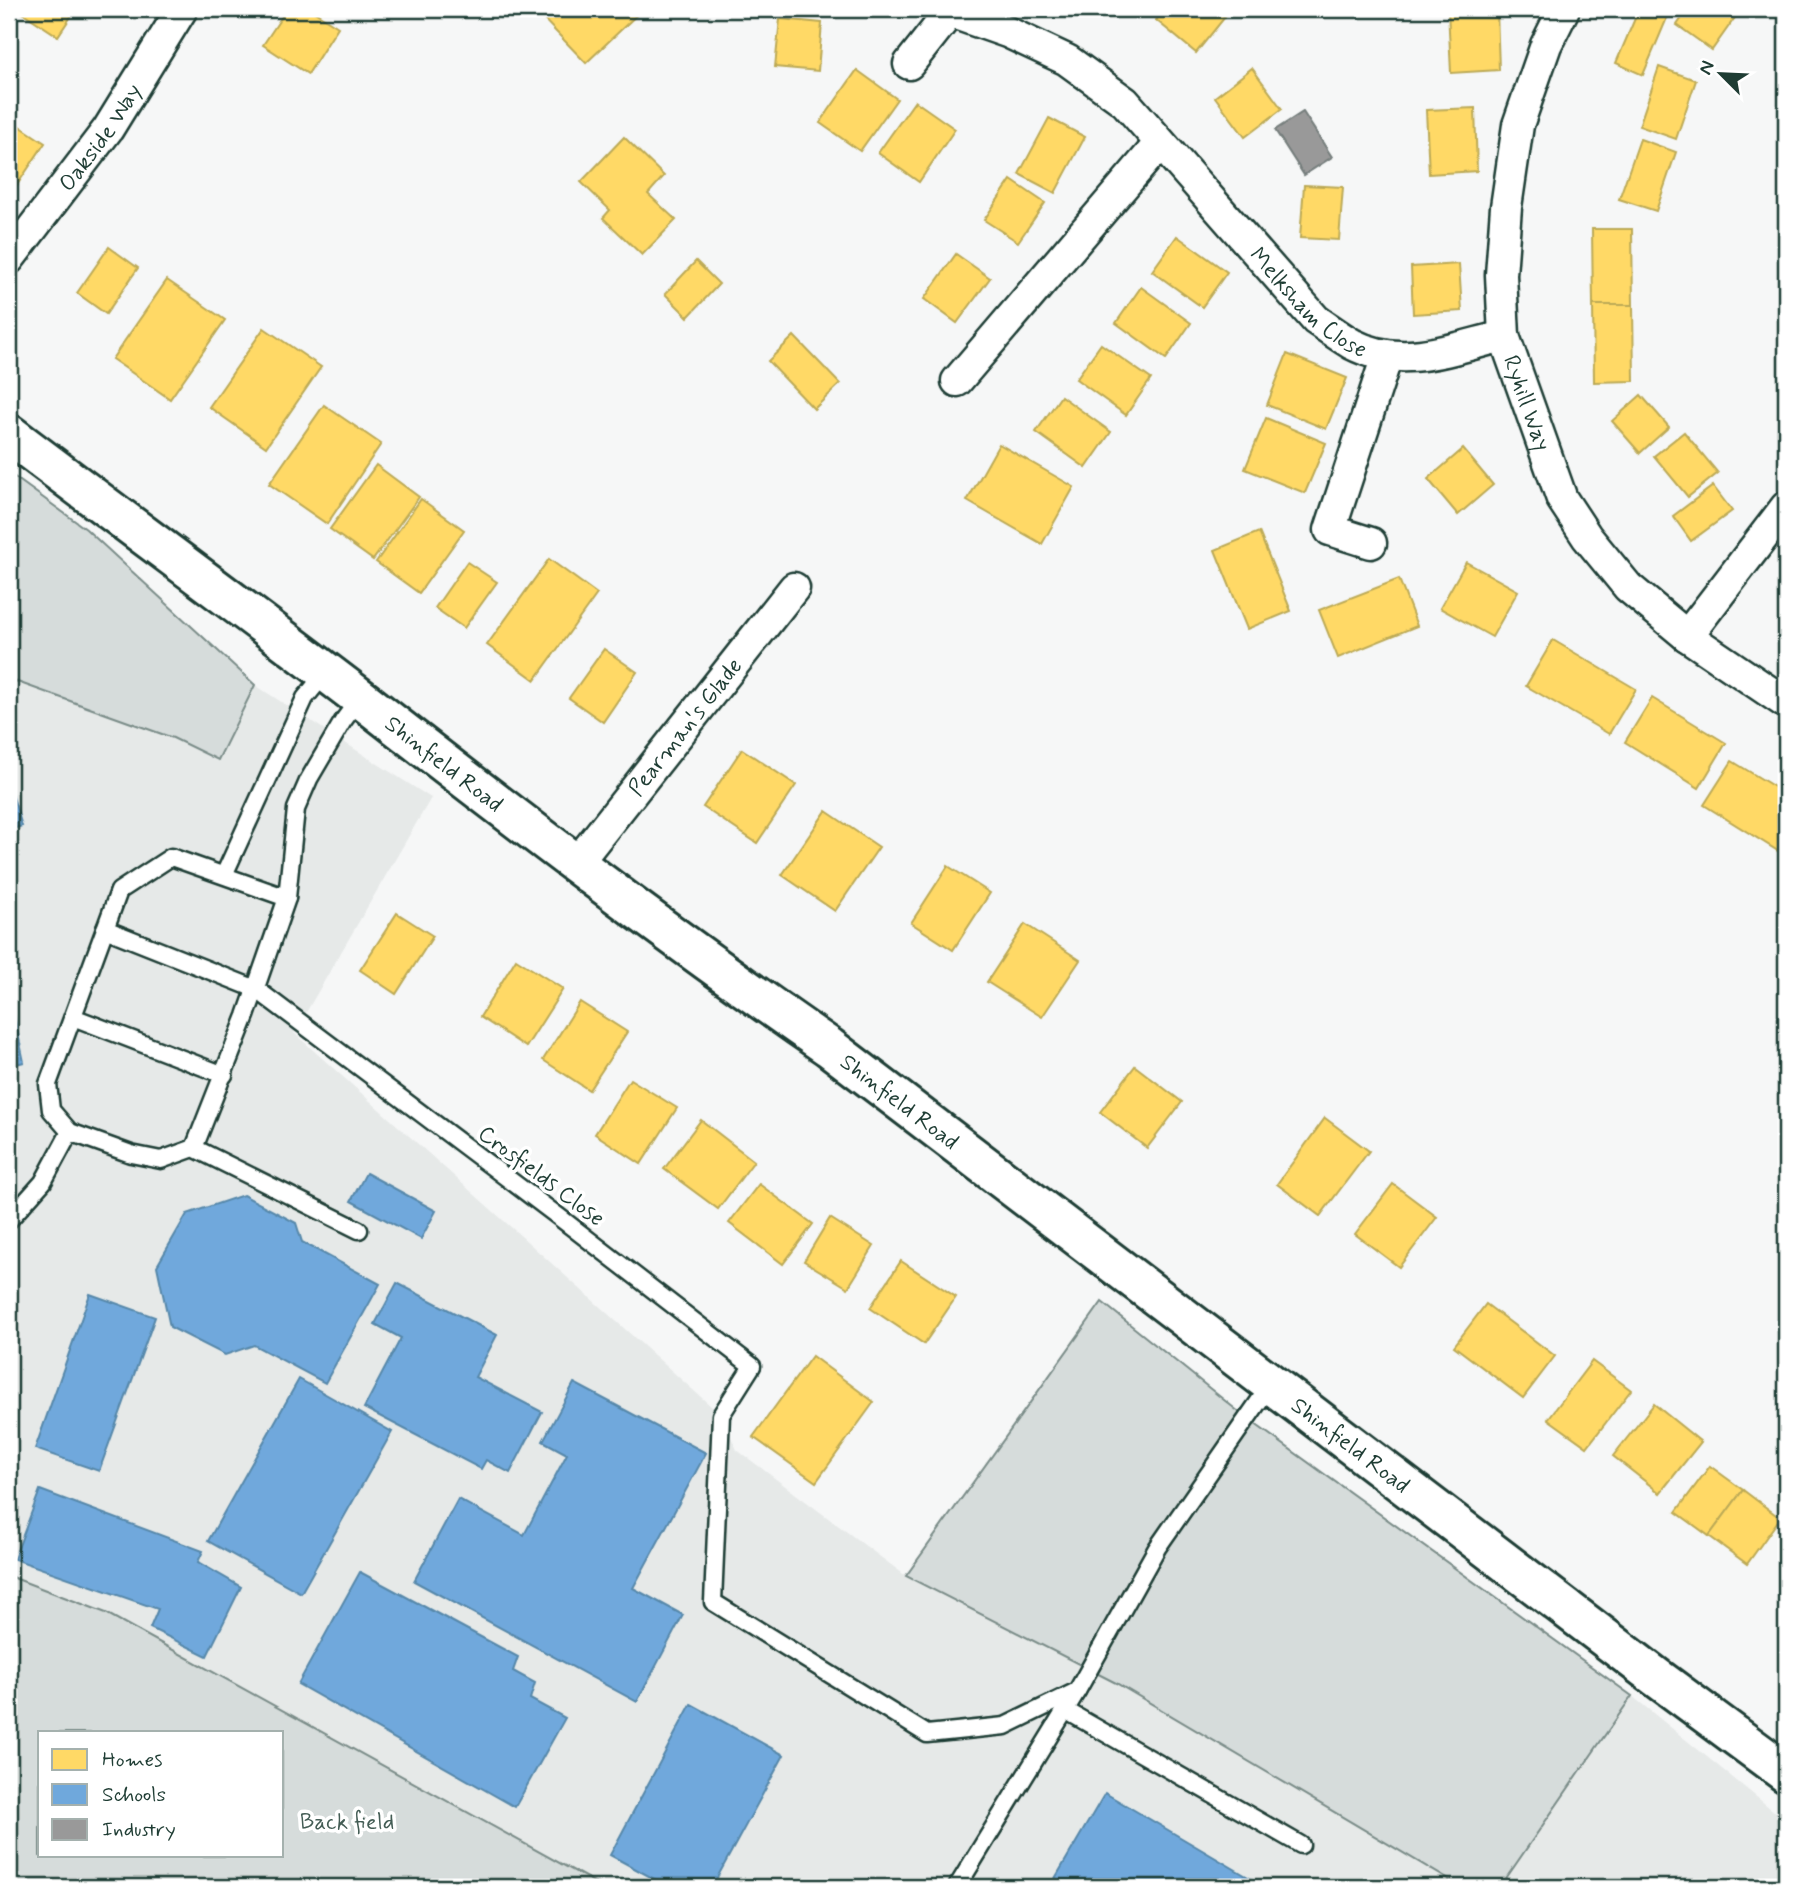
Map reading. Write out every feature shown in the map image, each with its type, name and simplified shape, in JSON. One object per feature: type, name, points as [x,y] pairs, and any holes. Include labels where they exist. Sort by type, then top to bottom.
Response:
[{"type":"main road","name":"Shinfield Road","points":[[9,434],[576,864],[829,1047],[1786,1773]]},
{"type":"street","name":"Oakside Way","points":[[9,259],[108,129],[181,9]]},
{"type":"street","name":"Ryhill Way","points":[[1564,9],[1546,45],[1518,125],[1506,207],[1501,275],[1504,336],[1562,499],[1587,537],[1628,587],[1687,636],[1786,703]]},
{"type":"street","name":"Melksham Close","points":[[909,64],[950,10],[1007,32],[1067,60],[1125,102],[1316,320],[1353,345],[1387,356],[1414,358],[1504,336]]},
{"type":"street","points":[[957,381],[1160,143]]},
{"type":"street","points":[[1371,543],[1330,530],[1387,356]]},
{"type":"street","points":[[1687,636],[1786,507]]},
{"type":"street","name":"Pearman's Glade","points":[[576,864],[794,588]]},
{"type":"lane","points":[[224,875],[305,698],[326,672]]},
{"type":"lane","points":[[287,898],[171,857],[119,891],[48,1084],[51,1110],[69,1132],[131,1154],[162,1160],[194,1148],[224,1076],[287,898],[296,809],[309,779],[343,721],[360,698]]},
{"type":"lane","points":[[105,929],[256,989]]},
{"type":"lane","name":"Crosfields Close","points":[[256,989],[548,1208],[752,1366],[721,1415],[713,1602],[927,1734],[1005,1726],[1077,1691]]},
{"type":"lane","points":[[73,1017],[224,1076]]},
{"type":"lane","points":[[9,1220],[43,1182],[69,1132]]},
{"type":"lane","points":[[194,1148],[359,1230]]},
{"type":"lane","points":[[957,1887],[1077,1691],[1157,1548],[1271,1384]]},
{"type":"lane","points":[[1065,1710],[1301,1844]]},
{"type":"shaded area","points":[[9,473],[86,529],[255,685],[431,798],[294,1033],[721,1415],[737,1450],[906,1576],[1102,1302],[1244,1416],[1632,1696],[1786,1821],[1786,1887],[9,1887]]},
{"type":"green space","points":[[9,473],[86,529],[255,685],[218,760],[173,738],[9,679]]},
{"type":"green space","points":[[1102,1302],[1244,1416],[1632,1696],[1500,1887],[1462,1887],[1456,1884],[1116,1683],[906,1576]]},
{"type":"green space","name":"Back field","points":[[9,1576],[106,1613],[603,1887],[19,1887],[9,1881]]},
{"type":"building: Homes","points":[[17,9],[76,9],[58,36]]},
{"type":"building: Homes","points":[[287,9],[310,9],[338,27],[308,74],[263,45]]},
{"type":"building: Homes","points":[[534,9],[643,9],[586,63]]},
{"type":"building: Homes","points":[[1165,9],[1214,9],[1225,17],[1196,53],[1156,20]]},
{"type":"building: Homes","points":[[1448,9],[1497,9],[1499,70],[1451,73]]},
{"type":"building: Homes","points":[[1639,9],[1667,18],[1643,75],[1616,63]]},
{"type":"building: Homes","points":[[1688,9],[1741,9],[1712,50],[1677,25]]},
{"type":"building: Homes","points":[[780,19],[822,23],[818,71],[775,67]]},
{"type":"building: Homes","points":[[1659,67],[1696,80],[1676,139],[1639,126]]},
{"type":"building: Homes","points":[[1252,68],[1282,109],[1245,137],[1215,97]]},
{"type":"building: Homes","points":[[857,70],[897,99],[860,151],[820,123]]},
{"type":"building: Homes","points":[[915,101],[955,129],[919,182],[878,153]]},
{"type":"building: Homes","points":[[1475,108],[1477,171],[1429,174],[1426,110]]},
{"type":"building: Homes","points":[[1049,118],[1085,137],[1055,193],[1019,174]]},
{"type":"building: Homes","points":[[15,123],[45,143],[9,197],[9,132]]},
{"type":"building: Homes","points":[[624,137],[664,176],[648,194],[676,220],[642,255],[603,218],[610,210],[581,182]]},
{"type":"building: Homes","points":[[1640,139],[1676,152],[1656,211],[1619,199]]},
{"type":"building: Homes","points":[[1011,180],[1045,203],[1018,242],[984,220]]},
{"type":"building: Homes","points":[[1304,185],[1343,187],[1339,240],[1300,238]]},
{"type":"building: Homes","points":[[1592,229],[1632,229],[1633,305],[1593,305]]},
{"type":"building: Homes","points":[[1177,236],[1227,272],[1202,307],[1152,271]]},
{"type":"building: Homes","points":[[109,247],[138,268],[106,314],[77,293]]},
{"type":"building: Homes","points":[[956,254],[990,278],[957,323],[924,299]]},
{"type":"building: Homes","points":[[696,261],[719,284],[688,317],[665,294]]},
{"type":"building: Homes","points":[[1459,264],[1462,311],[1413,314],[1411,267]]},
{"type":"building: Homes","points":[[167,280],[225,320],[170,399],[112,359]]},
{"type":"building: Homes","points":[[1141,287],[1191,323],[1166,359],[1116,323]]},
{"type":"building: Homes","points":[[1593,305],[1633,305],[1634,381],[1594,382]]},
{"type":"building: Homes","points":[[264,328],[321,367],[266,447],[209,407]]},
{"type":"building: Homes","points":[[794,336],[840,384],[814,409],[768,361]]},
{"type":"building: Homes","points":[[1101,344],[1151,379],[1126,415],[1076,379]]},
{"type":"building: Homes","points":[[1287,354],[1347,378],[1326,429],[1267,405]]},
{"type":"building: Homes","points":[[1641,395],[1669,427],[1640,453],[1612,421]]},
{"type":"building: Homes","points":[[1061,396],[1111,432],[1086,468],[1036,432]]},
{"type":"building: Homes","points":[[324,405],[381,444],[327,524],[269,484]]},
{"type":"building: Homes","points":[[1266,418],[1326,443],[1305,493],[1245,469]]},
{"type":"building: Homes","points":[[1684,432],[1718,473],[1688,497],[1654,456]]},
{"type":"building: Homes","points":[[999,444],[1074,487],[1042,544],[967,501]]},
{"type":"building: Homes","points":[[1463,449],[1493,485],[1458,515],[1428,479]]},
{"type":"building: Homes","points":[[376,465],[419,497],[373,560],[330,529]]},
{"type":"building: Homes","points":[[1713,486],[1732,511],[1691,541],[1673,516]]},
{"type":"building: Homes","points":[[421,499],[464,530],[419,593],[376,562]]},
{"type":"building: Homes","points":[[1259,532],[1291,611],[1247,629],[1215,550]]},
{"type":"building: Homes","points":[[549,559],[597,594],[535,680],[487,645]]},
{"type":"building: Homes","points":[[467,562],[497,582],[464,628],[435,608]]},
{"type":"building: Homes","points":[[1466,562],[1518,591],[1492,637],[1440,608]]},
{"type":"building: Homes","points":[[1399,579],[1417,626],[1338,658],[1319,610]]},
{"type":"building: Homes","points":[[1553,640],[1636,689],[1609,734],[1526,686]]},
{"type":"building: Homes","points":[[604,649],[637,672],[603,722],[569,698]]},
{"type":"building: Homes","points":[[1652,698],[1726,743],[1699,788],[1625,742]]},
{"type":"building: Homes","points":[[742,749],[796,785],[757,843],[703,807]]},
{"type":"building: Homes","points":[[1732,761],[1786,794],[1786,838],[1778,851],[1704,805]]},
{"type":"building: Homes","points":[[826,811],[879,847],[835,911],[782,875]]},
{"type":"building: Homes","points":[[948,866],[990,893],[953,950],[911,923]]},
{"type":"building: Homes","points":[[397,913],[433,936],[396,994],[360,970]]},
{"type":"building: Homes","points":[[1025,924],[1080,960],[1042,1017],[987,982]]},
{"type":"building: Homes","points":[[516,959],[563,989],[526,1047],[480,1017]]},
{"type":"building: Homes","points":[[580,1002],[627,1032],[589,1090],[543,1060]]},
{"type":"building: Homes","points":[[1135,1066],[1182,1102],[1147,1148],[1100,1112]]},
{"type":"building: Homes","points":[[630,1079],[677,1108],[641,1164],[595,1134]]},
{"type":"building: Homes","points":[[1325,1118],[1369,1151],[1320,1216],[1277,1184]]},
{"type":"building: Homes","points":[[701,1120],[754,1161],[718,1209],[664,1169]]},
{"type":"building: Homes","points":[[759,1184],[813,1224],[783,1264],[729,1223]]},
{"type":"building: Homes","points":[[1393,1184],[1437,1217],[1399,1267],[1355,1234]]},
{"type":"building: Homes","points":[[830,1218],[874,1246],[848,1288],[804,1261]]},
{"type":"building: Homes","points":[[901,1261],[956,1297],[924,1344],[870,1308]]},
{"type":"building: Homes","points":[[1486,1304],[1555,1356],[1523,1398],[1454,1346]]},
{"type":"building: Homes","points":[[812,1356],[874,1402],[816,1482],[753,1437]]},
{"type":"building: Homes","points":[[1592,1361],[1631,1390],[1587,1447],[1548,1419]]},
{"type":"building: Homes","points":[[1654,1404],[1701,1442],[1660,1493],[1613,1456]]},
{"type":"building: Homes","points":[[1710,1466],[1743,1490],[1709,1536],[1676,1512]]},
{"type":"building: Homes","points":[[1743,1490],[1780,1518],[1747,1564],[1709,1536]]},
{"type":"building: Schools","points":[[9,784],[22,826],[9,830]]},
{"type":"building: Schools","points":[[9,991],[24,1062],[9,1066]]},
{"type":"building: Schools","points":[[366,1173],[436,1211],[421,1239],[351,1201]]},
{"type":"building: Schools","points":[[243,1195],[296,1223],[302,1242],[380,1284],[325,1383],[254,1345],[225,1355],[170,1327],[157,1266],[187,1214]]},
{"type":"building: Schools","points":[[397,1283],[497,1335],[475,1377],[542,1412],[510,1473],[486,1460],[481,1469],[364,1408],[401,1338],[375,1324]]},
{"type":"building: Schools","points":[[90,1294],[155,1317],[99,1471],[35,1449]]},
{"type":"building: Schools","points":[[299,1379],[392,1432],[301,1593],[208,1541]]},
{"type":"building: Schools","points":[[574,1383],[706,1453],[633,1588],[683,1615],[637,1702],[414,1581],[458,1499],[524,1535],[567,1454],[543,1441]]},
{"type":"building: Schools","points":[[40,1490],[203,1551],[198,1562],[241,1587],[207,1656],[150,1628],[158,1609],[14,1559]]},
{"type":"building: Schools","points":[[360,1572],[518,1657],[513,1671],[535,1683],[530,1699],[565,1718],[515,1807],[298,1684]]},
{"type":"building: Schools","points":[[691,1704],[784,1755],[712,1887],[669,1887],[610,1855]]},
{"type":"building: Schools","points":[[1105,1793],[1265,1887],[1050,1887]]},
{"type":"building: Industry","points":[[1303,112],[1332,157],[1304,175],[1275,130]]}]
